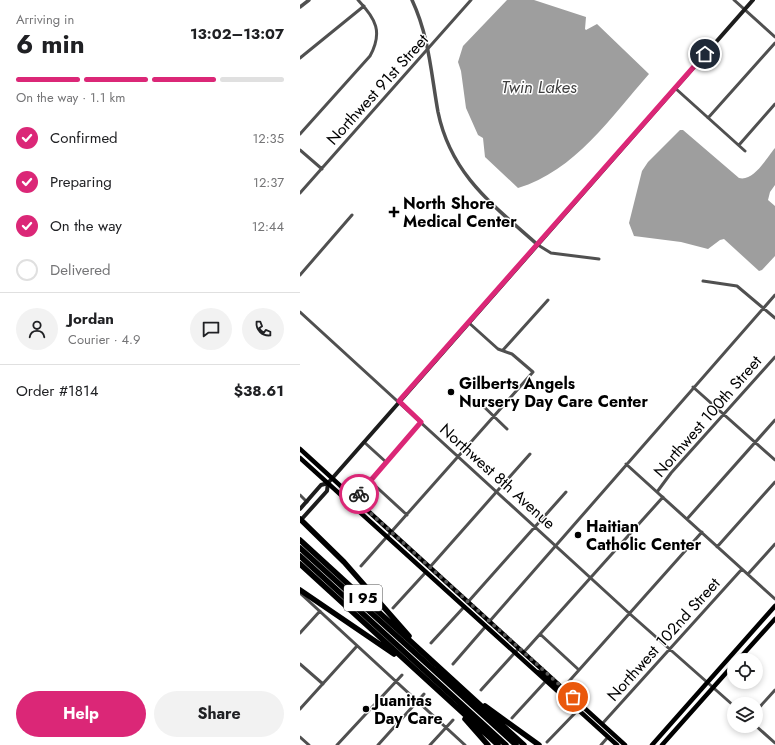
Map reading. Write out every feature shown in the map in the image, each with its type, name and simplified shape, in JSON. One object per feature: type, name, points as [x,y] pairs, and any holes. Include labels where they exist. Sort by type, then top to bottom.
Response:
[{"type":"highway","points":[[300,520],[344,562],[426,656]]},
{"type":"highway","name":"I 95","points":[[300,541],[524,745]]},
{"type":"highway","points":[[300,548],[516,745]]},
{"type":"highway","points":[[300,556],[506,745]]},
{"type":"highway","name":"I 95","points":[[300,564],[498,745]]},
{"type":"highway","points":[[300,592],[414,668]]},
{"type":"highway","points":[[458,685],[539,745]]},
{"type":"highway","points":[[447,698],[488,745]]},
{"type":"main road","points":[[300,520],[327,491],[328,483],[332,478],[399,401],[753,0]]},
{"type":"main road","points":[[300,449],[625,745]]},
{"type":"main road","points":[[300,458],[545,682],[617,745]]},
{"type":"main road","points":[[300,509],[321,485],[328,483]]},
{"type":"main road","points":[[408,556],[414,557],[425,567],[430,567]]},
{"type":"main road","points":[[652,745],[775,606]]},
{"type":"main road","points":[[744,653],[775,618]]},
{"type":"main road","points":[[535,672],[542,674],[557,687],[563,688]]},
{"type":"main road","points":[[662,745],[727,672]]},
{"type":"main road","points":[[578,710],[583,710],[596,722],[602,724]]},
{"type":"street","points":[[300,7],[309,0]]},
{"type":"street","points":[[300,134],[370,56],[377,43],[378,31],[374,20],[358,0]]},
{"type":"street","points":[[412,0],[420,18],[428,48],[438,113],[446,140],[453,156],[477,191],[538,245],[550,253],[599,259]]},
{"type":"street","name":"Northwest 91st Street","points":[[300,193],[471,0]]},
{"type":"street","points":[[734,0],[775,37]]},
{"type":"street","points":[[300,58],[364,6]]},
{"type":"street","points":[[708,118],[775,42]]},
{"type":"street","points":[[675,88],[745,152]]},
{"type":"street","points":[[738,145],[775,104]]},
{"type":"street","points":[[300,150],[322,169]]},
{"type":"street","points":[[300,274],[352,215]]},
{"type":"street","points":[[703,281],[737,286],[775,318]]},
{"type":"street","points":[[453,664],[693,387],[775,295]]},
{"type":"street","points":[[503,350],[548,300]]},
{"type":"street","name":"Northwest 8th Avenue","points":[[300,312],[536,526],[630,614],[727,700]]},
{"type":"street","points":[[361,566],[533,372],[512,354],[498,349],[468,322]]},
{"type":"street","name":"Northwest 100th Street","points":[[657,492],[671,473],[725,415],[775,357]]},
{"type":"street","points":[[693,387],[775,460]]},
{"type":"street","points":[[479,402],[508,429]]},
{"type":"street","points":[[687,519],[775,420]]},
{"type":"street","points":[[355,499],[421,422]]},
{"type":"street","points":[[364,442],[386,462]]},
{"type":"street","points":[[430,567],[530,454]]},
{"type":"street","points":[[626,464],[775,599]]},
{"type":"street","points":[[370,481],[407,515]]},
{"type":"street","points":[[717,547],[775,482]]},
{"type":"street","points":[[468,602],[566,492]]},
{"type":"street","points":[[300,495],[307,502]]},
{"type":"street","name":"Northwest 100th Street","points":[[524,653],[590,577],[663,498]]},
{"type":"street","points":[[563,688],[702,532]]},
{"type":"street","points":[[748,574],[775,544]]},
{"type":"street","name":"Northwest 102nd Street","points":[[602,724],[742,569]]},
{"type":"street","points":[[393,608],[426,572]]},
{"type":"street","points":[[300,592],[465,745]]},
{"type":"street","points":[[430,642],[464,607]]},
{"type":"street","points":[[300,633],[320,611]]},
{"type":"street","points":[[540,634],[579,670]]},
{"type":"street","points":[[300,709],[358,646]]},
{"type":"street","points":[[481,690],[519,648]]},
{"type":"street","points":[[300,664],[322,684]]},
{"type":"street","points":[[337,745],[402,675]]},
{"type":"street","points":[[512,718],[545,682]]},
{"type":"street","points":[[763,703],[775,690]]},
{"type":"street","points":[[378,745],[424,694]]},
{"type":"street","points":[[547,742],[578,710]]},
{"type":"street","points":[[430,745],[453,720]]},
{"type":"street","points":[[763,732],[775,743]]},
{"type":"street","points":[[300,737],[309,745]]},
{"type":"street","points":[[602,745],[608,737]]},
{"type":"water","name":"Twin Lakes","points":[[507,0],[534,0],[586,17],[586,30],[597,24],[649,74],[591,141],[574,156],[557,169],[538,180],[518,188],[485,157],[483,138],[478,135],[466,108],[461,71],[458,62],[463,46]]},
{"type":"water","points":[[680,130],[683,130],[739,178],[745,178],[755,173],[775,148],[775,185],[770,192],[768,200],[775,206],[775,256],[762,270],[759,271],[724,239],[720,240],[708,249],[681,242],[634,236],[629,223],[642,171],[648,162]]},
{"type":"way so far","points":[[359,494],[355,499],[573,697]]},
{"type":"place","name":"North Shore Medical Center","points":[[394,212]]},
{"type":"place","name":"Gilberts Angels Nursery Day Care Center","points":[[451,392]]},
{"type":"place","name":"Haitian Catholic Center","points":[[578,535]]},
{"type":"place","name":"Juanitas Day Care","points":[[366,709]]},
{"type":"route","points":[[359,494],[421,422],[399,401],[705,54]]}]
